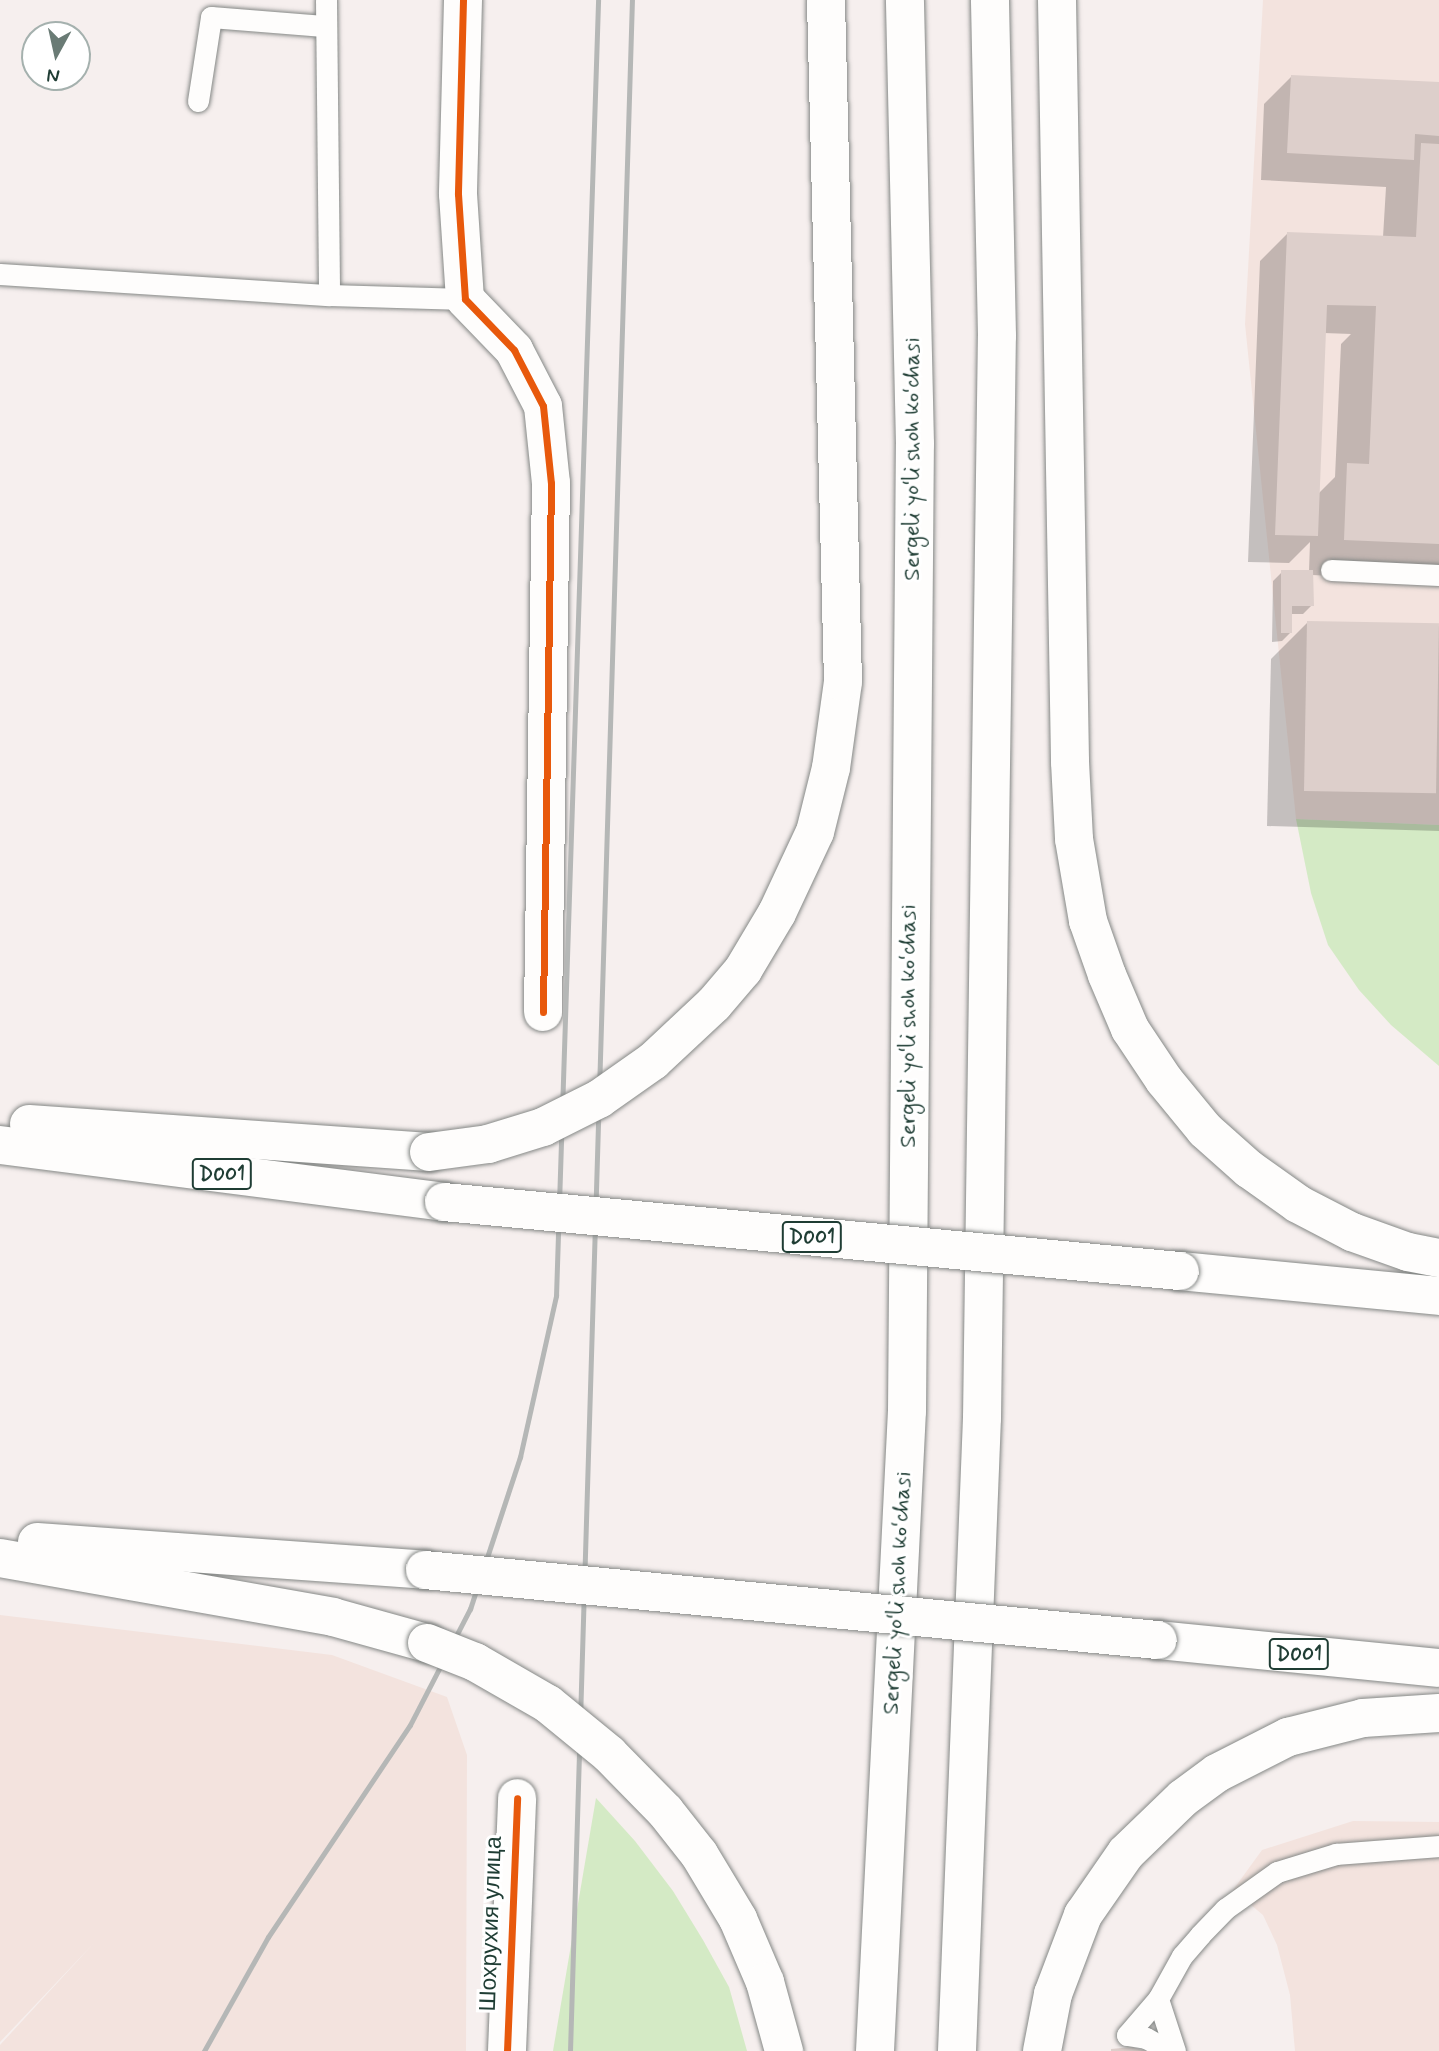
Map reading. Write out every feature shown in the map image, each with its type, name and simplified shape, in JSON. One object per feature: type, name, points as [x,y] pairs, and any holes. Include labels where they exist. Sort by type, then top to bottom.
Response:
[{"type":"main road","points":[[463,0],[458,194],[465,299],[514,350],[543,406],[551,483],[543,1012]]},
{"type":"main road","points":[[0,1122],[429,1153],[488,1144],[544,1127],[599,1099],[653,1061],[713,1004],[743,970],[777,913],[815,832],[831,768],[843,682],[826,0]]},
{"type":"main road","name":"Sergeli yo‘li shoh ko‘chasi","points":[[875,2051],[907,1411],[915,444],[905,0]]},
{"type":"main road","points":[[957,2051],[982,1404],[997,349],[990,0]]},
{"type":"main road","points":[[1057,0],[1070,762],[1074,839],[1088,922],[1130,1029],[1164,1080],[1205,1129],[1249,1169],[1298,1204],[1352,1232],[1408,1252],[1439,1258]]},
{"type":"main road","name":"D001","points":[[0,1145],[444,1202],[1439,1296]]},
{"type":"main road","name":"D001","points":[[0,1539],[425,1570],[1439,1668]]},
{"type":"main road","points":[[0,1558],[333,1617],[426,1643],[475,1662],[548,1704],[609,1754],[656,1801],[699,1854],[738,1919],[765,1982],[784,2051]]},
{"type":"main road","points":[[1042,2051],[1053,1994],[1083,1915],[1126,1853],[1183,1798],[1217,1773],[1288,1737],[1363,1718],[1439,1713]]},
{"type":"main road","name":"Шохрухия улица","points":[[507,2051],[517,1797]]},
{"type":"lane","points":[[326,0],[324,26],[329,295]]},
{"type":"lane","points":[[198,101],[211,17],[324,26]]},
{"type":"lane","points":[[0,274],[329,295],[465,299]]},
{"type":"lane","points":[[1331,570],[1439,575]]},
{"type":"lane","points":[[1169,2051],[1146,2038],[1127,2035],[1158,1999],[1182,1956],[1225,1909],[1277,1872],[1336,1854],[1439,1846]]},
{"type":"lane","points":[[1158,1999],[1175,2051]]},
{"type":"shaded area","points":[[1263,0],[1439,0],[1439,825],[1296,819],[1245,324]]},
{"type":"shaded area","points":[[0,1615],[332,1655],[447,1697],[467,1755],[466,2051],[0,2051],[0,2045],[94,1943],[0,2042]]},
{"type":"shaded area","points":[[1353,1821],[1439,1822],[1439,2051],[1295,2051],[1290,1995],[1277,1945],[1263,1915],[1233,1890],[1262,1850]]},
{"type":"green space","points":[[1296,819],[1439,825],[1439,1066],[1391,1025],[1359,990],[1328,945],[1311,893]]},
{"type":"green space","points":[[596,1798],[635,1841],[673,1891],[703,1940],[729,1987],[747,2051],[553,2051]]},
{"type":"building","points":[[1291,75],[1439,82],[1439,136],[1415,134],[1414,160],[1287,153]]},
{"type":"building","points":[[1421,143],[1439,144],[1439,544],[1344,540],[1347,463],[1369,464],[1376,306],[1327,305],[1318,536],[1275,535],[1287,232],[1416,237]]},
{"type":"building","points":[[1281,570],[1313,570],[1314,606],[1292,606],[1292,633],[1281,633]]},
{"type":"building","points":[[1307,621],[1439,623],[1436,793],[1304,791]]},
{"type":"building","points":[[1132,2047],[1146,2051],[1111,2051],[1111,2049]]},
{"type":"railway","points":[[204,2051],[268,1937],[410,1725],[470,1609],[520,1457],[556,1296],[598,0]]},
{"type":"railway","points":[[570,2051],[632,0]]},
{"type":"cycle path","points":[[463,0],[458,194],[465,299],[514,350],[543,406],[551,483],[543,1012]]},
{"type":"cycle path","points":[[507,2051],[517,1798]]}]
